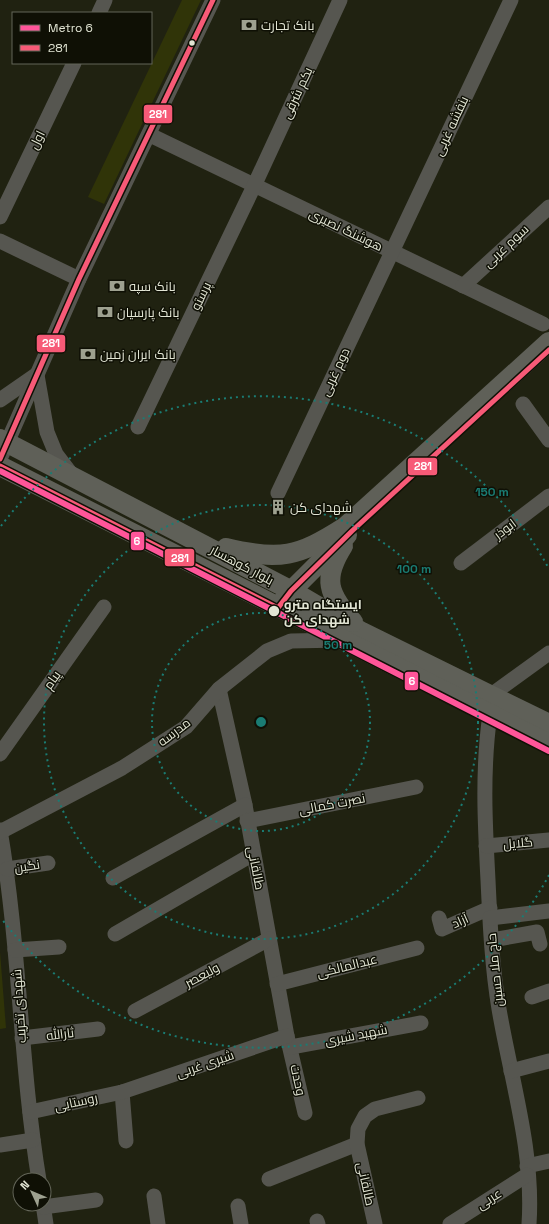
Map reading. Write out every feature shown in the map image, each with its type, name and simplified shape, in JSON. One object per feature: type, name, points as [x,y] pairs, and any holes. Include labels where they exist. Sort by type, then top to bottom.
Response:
[{"type":"main road","points":[[199,542],[257,556],[269,556],[295,553],[321,542],[345,527],[546,333]]},
{"type":"main road","points":[[278,608],[291,591],[352,531],[549,350]]},
{"type":"main road","name":"بلوار کوهسار","points":[[3,447],[72,475],[291,591],[362,632],[549,724]]},
{"type":"main road","name":"بلوار کوهسار","points":[[0,466],[549,744]]},
{"type":"main road","points":[[352,531],[337,555],[331,572],[329,585],[342,610],[362,632]]},
{"type":"street","points":[[99,12],[105,0]]},
{"type":"street","points":[[3,447],[80,279],[150,135],[213,0]]},
{"type":"street","name":"یکم شرقی","points":[[254,186],[340,0]]},
{"type":"street","name":"بنفشه غربی","points":[[392,252],[511,0]]},
{"type":"street","name":"اول","points":[[0,217],[74,64]]},
{"type":"street","name":"هوشنگ نصیری","points":[[150,135],[463,286],[546,333]]},
{"type":"street","name":"پرستو","points":[[138,427],[254,186]]},
{"type":"street","name":"سوم غربی","points":[[463,286],[549,206]]},
{"type":"street","points":[[0,242],[80,279]]},
{"type":"street","name":"دوم غربی","points":[[278,493],[392,252]]},
{"type":"street","points":[[0,400],[37,375]]},
{"type":"street","points":[[37,375],[47,432],[56,454],[72,475]]},
{"type":"street","points":[[523,404],[549,440]]},
{"type":"street","name":"ابوذر","points":[[461,563],[549,496]]},
{"type":"street","name":"پیام","points":[[0,754],[104,607]]},
{"type":"street","name":"مدرسه","points":[[0,831],[122,768],[186,727],[219,689],[267,651],[291,641],[343,640]]},
{"type":"street","points":[[491,695],[549,654]]},
{"type":"street","name":"طالقانی","points":[[219,689],[245,804],[253,854],[289,1041]]},
{"type":"street","name":"حاج ملا حسین","points":[[490,714],[485,749],[486,846],[492,940],[499,1008],[527,1154],[529,1224]]},
{"type":"street","name":"نصرت کمالی","points":[[247,821],[416,787]]},
{"type":"street","points":[[113,878],[245,804]]},
{"type":"street","name":"شهدای تخریب","points":[[0,831],[7,869],[22,1038],[38,1172]]},
{"type":"street","name":"گلایل","points":[[486,846],[549,840]]},
{"type":"street","points":[[115,934],[253,854]]},
{"type":"street","name":"نگین","points":[[7,869],[48,863]]},
{"type":"street","points":[[490,913],[549,911]]},
{"type":"street","name":"آزاد","points":[[438,918],[442,929],[490,913]]},
{"type":"street","points":[[492,940],[537,932],[540,944]]},
{"type":"street","name":"ولیعصر","points":[[135,1011],[269,939]]},
{"type":"street","points":[[15,950],[59,947]]},
{"type":"street","name":"عبدالمالکی","points":[[278,984],[417,948]]},
{"type":"street","points":[[532,997],[549,991]]},
{"type":"street","name":"شهید شیری","points":[[289,1041],[421,1023]]},
{"type":"street","name":"ثارالله","points":[[22,1038],[98,1029]]},
{"type":"street","name":"شیری غربی","points":[[122,1092],[289,1041]]},
{"type":"street","name":"وحدت","points":[[289,1041],[305,1113]]},
{"type":"street","points":[[511,1071],[549,1061]]},
{"type":"street","points":[[122,1092],[126,1142]]},
{"type":"street","name":"روستایی","points":[[30,1112],[122,1092]]},
{"type":"street","name":"طالقانی","points":[[375,1224],[358,1144],[358,1129],[365,1116],[375,1109],[418,1098]]},
{"type":"street","points":[[0,1145],[33,1140]]},
{"type":"street","name":"طالقانی","points":[[269,1179],[358,1144]]},
{"type":"street","name":"عربی","points":[[450,1224],[527,1170],[549,1161]]},
{"type":"street","points":[[154,1196],[158,1224]]},
{"type":"street","points":[[52,1205],[96,1200]]},
{"type":"street","points":[[238,1206],[241,1224]]},
{"type":"street","points":[[44,1212],[46,1224]]},
{"type":"green space","points":[[182,0],[201,0],[104,204],[88,197]]},
{"type":"green space","points":[[0,952],[6,1028],[0,1029]]},
{"type":"metro line","name":"6","points":[[0,471],[549,751]]},
{"type":"transit line","name":"281","points":[[0,459],[79,279],[213,0]]},
{"type":"transit line","name":"281","points":[[0,466],[278,608],[291,591],[352,531],[549,350]]},
{"type":"place","name":"بانک تجارت","points":[[249,25]]},
{"type":"place","name":"بانک سپه","points":[[117,286]]},
{"type":"place","name":"بانک پارسیان","points":[[105,312]]},
{"type":"place","name":"بانک ایران زمین","points":[[88,354]]},
{"type":"place","name":"شهدای کن","points":[[278,507]]},
{"type":"place","name":"ایستگاه مترو شهدای کن","points":[[274,611]]}]
